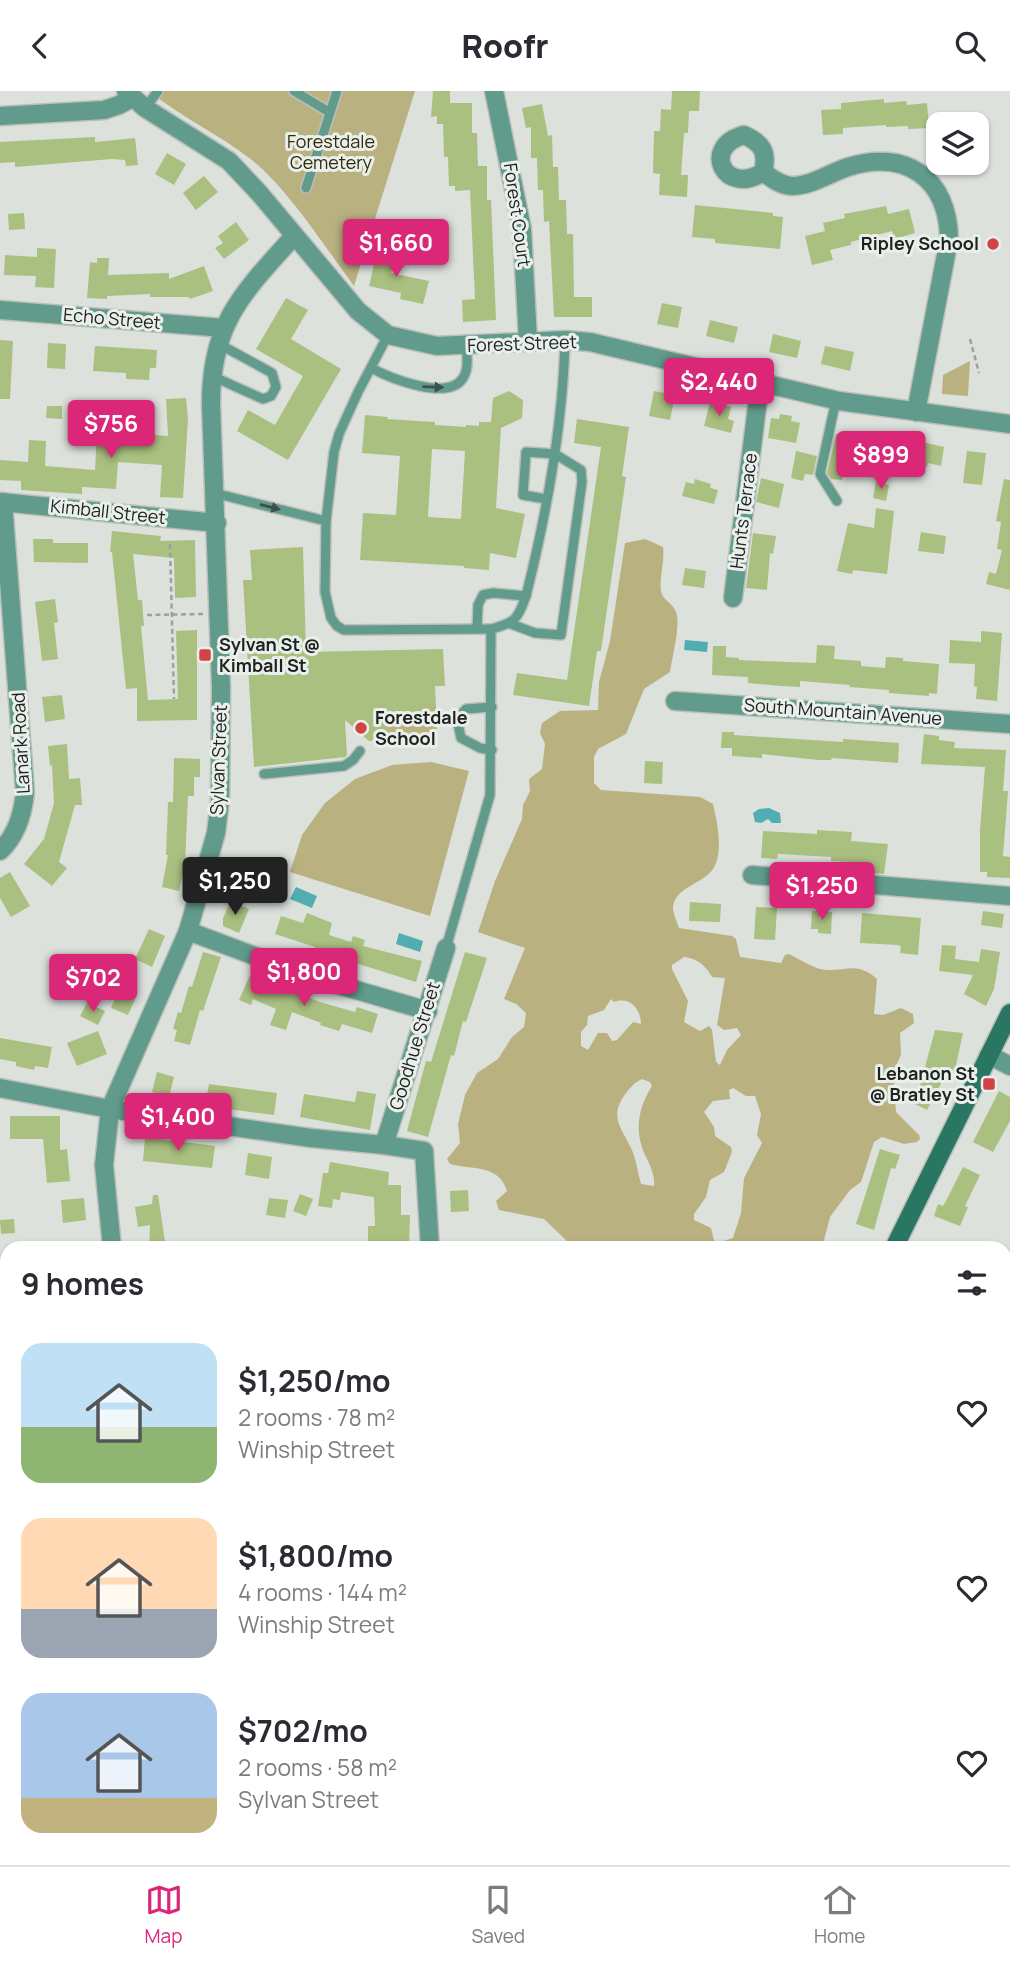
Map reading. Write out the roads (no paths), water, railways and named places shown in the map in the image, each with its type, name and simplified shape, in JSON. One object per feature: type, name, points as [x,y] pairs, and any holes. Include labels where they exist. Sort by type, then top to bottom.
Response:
[{"type":"main road","points":[[897,1241],[1010,1013]]},
{"type":"street","name":"Forest Court","points":[[494,91],[522,229],[528,341]]},
{"type":"street","points":[[0,116],[104,110],[134,99]]},
{"type":"street","name":"Forest Street","points":[[134,99],[229,161],[358,311],[388,335],[437,346],[565,340],[622,348],[836,400],[1010,424]]},
{"type":"street","points":[[763,172],[774,180],[792,186],[863,163],[889,162],[915,170],[926,177],[938,192],[949,222],[949,239],[916,412]]},
{"type":"street","name":"Sylvan Street","points":[[111,1241],[104,1165],[110,1109],[188,931],[216,833],[220,801],[222,762],[212,376],[222,336],[243,293],[294,236]]},
{"type":"street","name":"Echo Street","points":[[0,310],[222,336]]},
{"type":"street","name":"Hunts Terrace","points":[[733,598],[760,383]]},
{"type":"street","name":"Kimball Street","points":[[1,502],[216,523]]},
{"type":"street","name":"Lanark Road","points":[[0,851],[15,831],[25,792],[1,502]]},
{"type":"street","name":"South Mountain Avenue","points":[[675,701],[1010,724]]},
{"type":"street","points":[[752,875],[1010,896]]},
{"type":"street","points":[[188,931],[308,976],[428,1011]]},
{"type":"street","name":"Goodhue Street","points":[[384,1145],[446,947]]},
{"type":"street","points":[[989,1055],[1010,1066]]},
{"type":"street","points":[[0,1087],[110,1109],[424,1151],[430,1241]]},
{"type":"lane","points":[[134,99],[158,91]]},
{"type":"lane","points":[[294,91],[329,112]]},
{"type":"lane","points":[[306,188],[337,91]]},
{"type":"lane","points":[[388,335],[336,444],[326,521],[327,605],[337,626],[353,631],[492,629],[511,624],[520,614],[555,454],[563,393],[565,340]]},
{"type":"lane","points":[[212,376],[263,399],[271,396],[276,387],[272,373],[222,336]]},
{"type":"lane","points":[[371,368],[394,380],[417,386],[454,385],[462,380],[466,371],[466,346]]},
{"type":"lane","points":[[836,400],[820,474],[837,501]]},
{"type":"lane","points":[[511,624],[536,633],[561,635],[582,476],[578,468],[555,454],[526,452],[523,495],[546,499]]},
{"type":"lane","points":[[214,493],[326,521]]},
{"type":"lane","points":[[477,629],[481,596],[493,593],[526,596]]},
{"type":"lane","points":[[446,947],[490,795],[492,629]]},
{"type":"lane","points":[[492,707],[466,709],[457,719],[461,738],[480,748],[492,750]]},
{"type":"lane","points":[[264,774],[344,766],[360,751]]},
{"type":"water","points":[[685,640],[708,642],[707,652],[684,650]]},
{"type":"water","points":[[769,808],[780,813],[781,823],[772,823],[768,819],[761,823],[755,822],[753,813]]},
{"type":"water","points":[[296,887],[317,896],[312,908],[290,899]]},
{"type":"water","points":[[399,933],[423,941],[420,952],[396,944]]},
{"type":"place","name":"Ripley School","points":[[993,244]]},
{"type":"place","name":"Sylvan St @ Kimball St","points":[[205,655]]},
{"type":"place","name":"Forestdale School","points":[[361,728]]},
{"type":"place","name":"Lebanon St @ Bratley St","points":[[989,1084]]},
{"type":"park label","name":"Forestdale Cemetery","points":[[331,152]]}]
